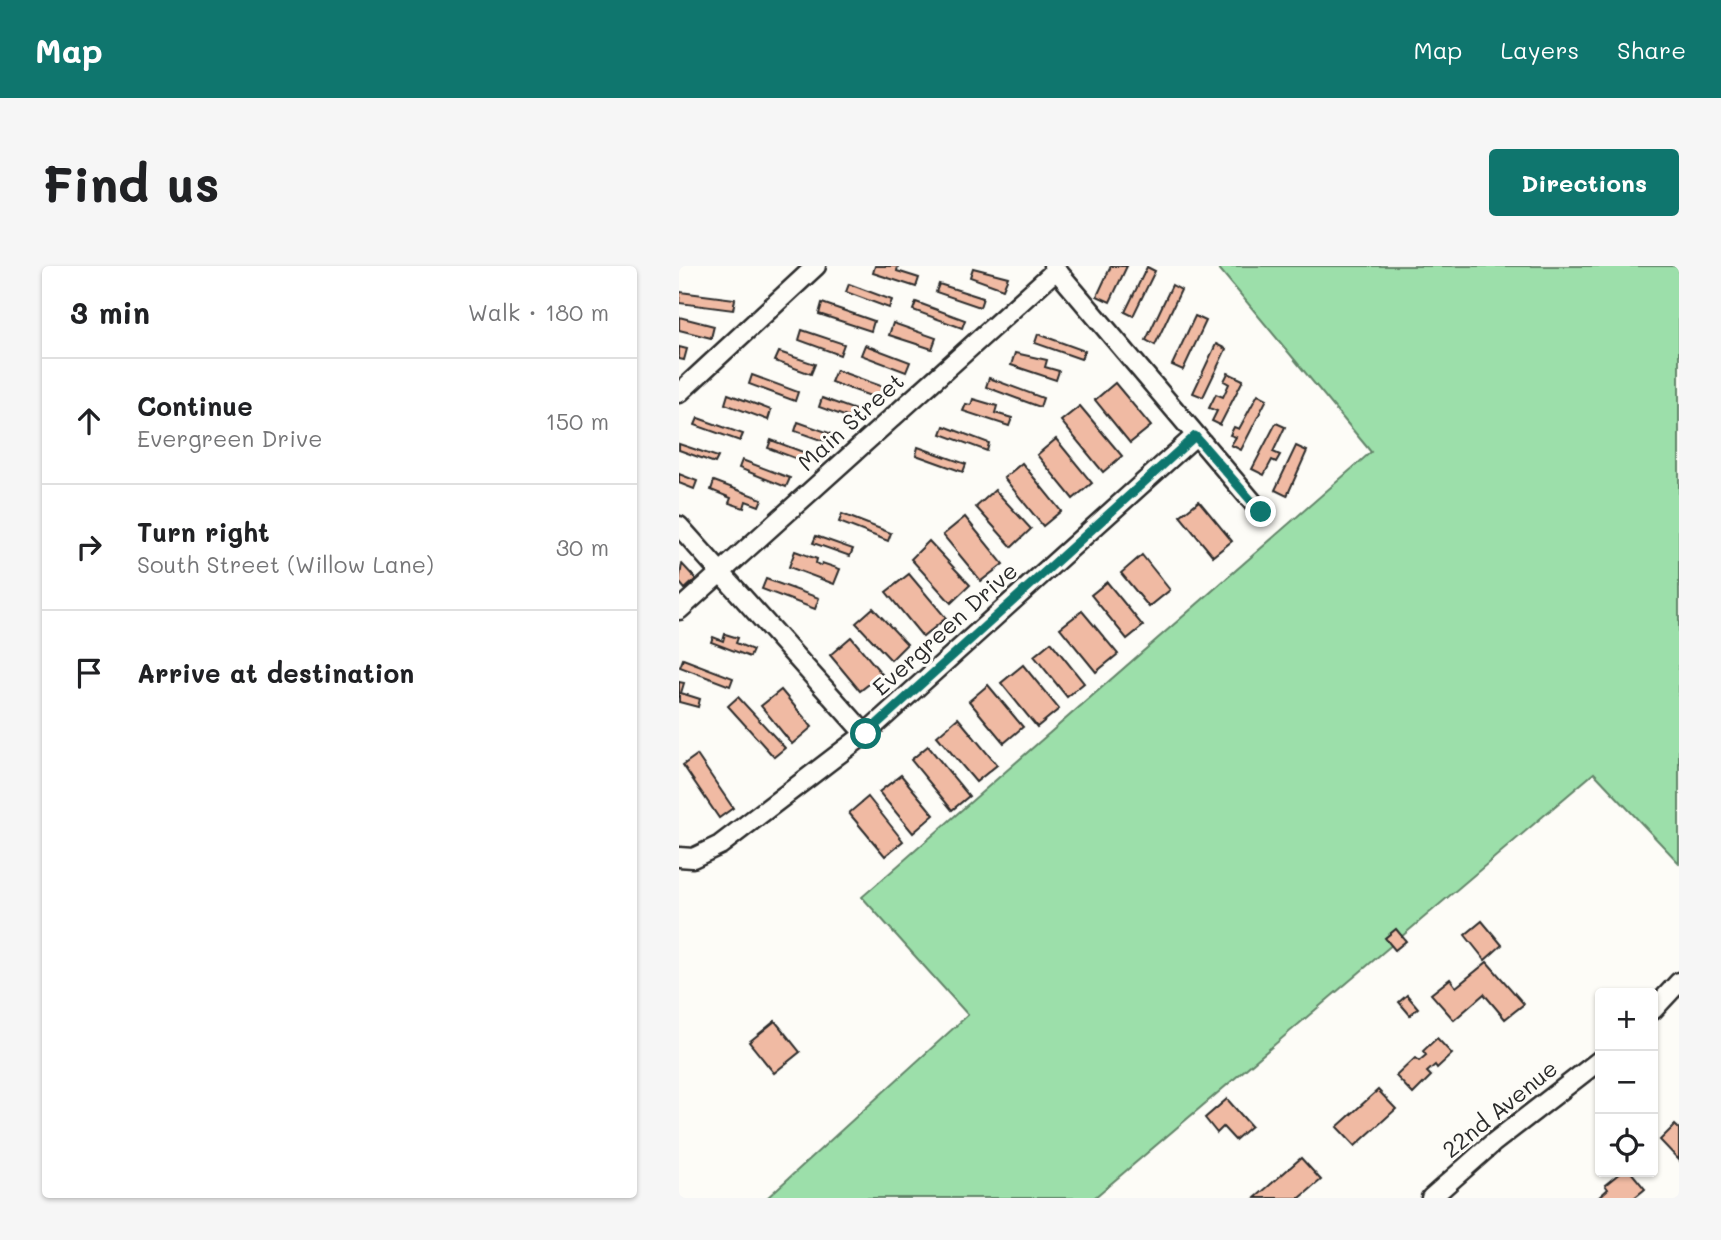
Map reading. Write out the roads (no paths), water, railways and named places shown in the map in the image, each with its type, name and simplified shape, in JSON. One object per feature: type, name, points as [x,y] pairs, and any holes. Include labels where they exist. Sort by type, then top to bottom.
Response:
[{"type":"street","points":[[679,393],[817,266]]},
{"type":"street","points":[[1054,268],[1261,512]]},
{"type":"street","name":"Main Street","points":[[679,610],[1054,268]]},
{"type":"street","name":"Evergreen Drive","points":[[679,857],[693,858],[720,845],[866,734],[1195,436]]},
{"type":"street","points":[[679,526],[866,734]]},
{"type":"street","points":[[1658,1005],[1679,982]]},
{"type":"street","name":"22nd Avenue","points":[[1431,1198],[1493,1143],[1595,1064]]}]
